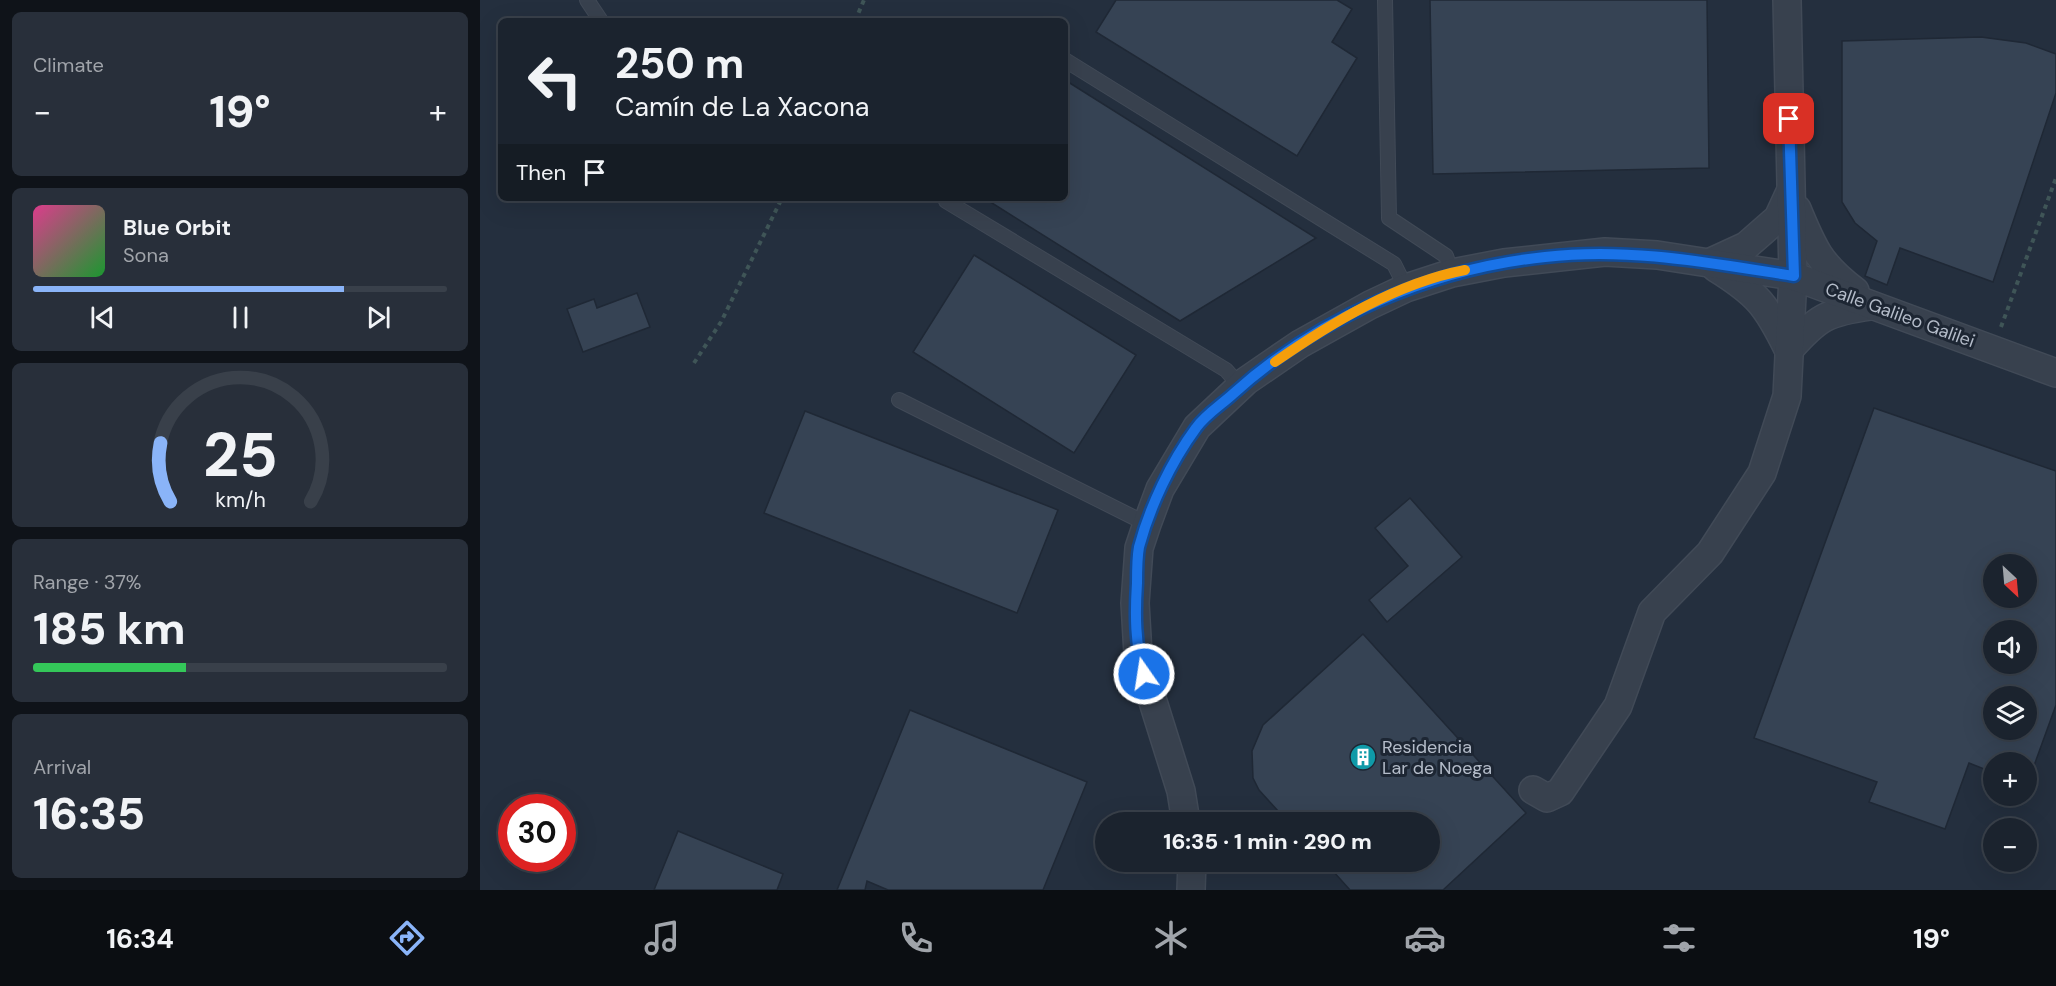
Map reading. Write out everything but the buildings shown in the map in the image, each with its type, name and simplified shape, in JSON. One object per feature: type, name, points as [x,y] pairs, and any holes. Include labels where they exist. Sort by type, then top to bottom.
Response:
[{"type":"street","points":[[1533,790],[1547,798],[1560,792],[1618,706],[1652,612],[1710,553],[1762,473],[1787,396],[1794,276],[1790,191],[1788,0]]},
{"type":"street","points":[[1709,263],[1746,246],[1778,218],[1790,191]]},
{"type":"street","points":[[1790,191],[1813,248],[1831,273],[1875,306]]},
{"type":"street","name":"Calle Galileo Galilei","points":[[1184,812],[1180,791],[1138,654],[1135,603],[1137,570],[1139,548],[1147,524],[1160,489],[1197,427],[1241,387],[1300,344],[1370,305],[1406,288],[1452,273],[1543,257],[1605,252],[1657,255],[1794,276],[2056,373]]},
{"type":"street","points":[[1709,263],[1744,285],[1770,312],[1789,350]]},
{"type":"street","points":[[1789,350],[1810,327],[1835,311],[1875,306]]},
{"type":"street","points":[[1191,890],[1192,872]]},
{"type":"lane","points":[[587,0],[600,18]]},
{"type":"lane","points":[[1386,0],[1389,218],[1446,256],[1452,273]]},
{"type":"lane","points":[[1068,62],[1394,264],[1406,288]]},
{"type":"lane","points":[[946,201],[1226,370],[1241,387]]},
{"type":"lane","points":[[899,400],[1147,524]]},
{"type":"path","points":[[856,18],[864,0]]},
{"type":"path","points":[[2000,330],[2056,178]]},
{"type":"path","points":[[694,363],[721,322],[781,201]]},
{"type":"slow traffic","points":[[1275,362],[1300,344],[1370,305],[1406,288],[1465,270]]},
{"type":"place","name":"Residencia Lar de Noega","points":[[1363,757]]},
{"type":"route","points":[[1144,674],[1138,654],[1135,603],[1139,548],[1147,524],[1160,489],[1197,427],[1246,381],[1300,344],[1406,288],[1452,273],[1504,263],[1605,252],[1657,255],[1794,276],[1789,119]]}]
